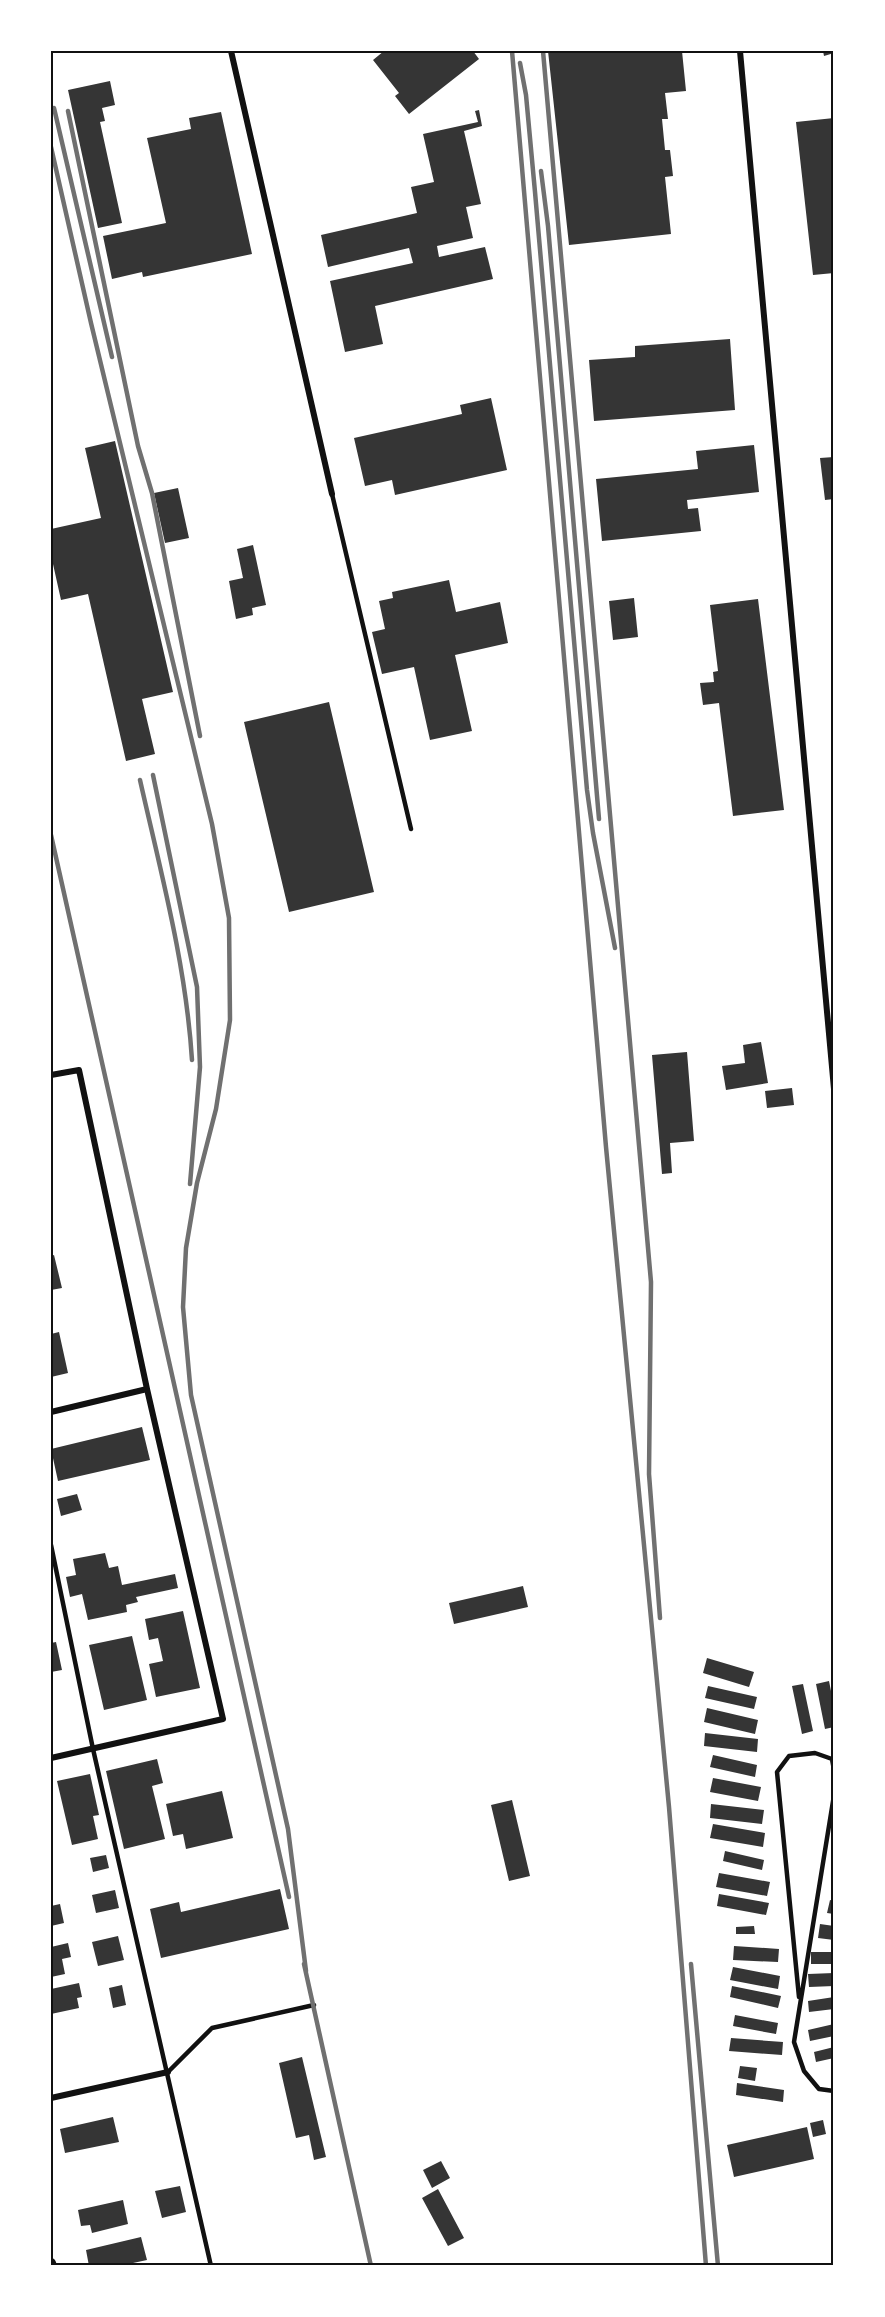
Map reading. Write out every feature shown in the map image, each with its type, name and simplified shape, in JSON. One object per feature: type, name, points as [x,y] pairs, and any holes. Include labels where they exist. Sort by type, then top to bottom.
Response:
[{"type":"street","points":[[231,51],[332,494]]},
{"type":"street","points":[[740,51],[834,1089]]},
{"type":"street","points":[[51,1075],[79,1070],[147,1389],[223,1719],[51,1758]]},
{"type":"street","points":[[51,1412],[147,1389]]},
{"type":"street","points":[[51,2098],[168,2072]]},
{"type":"lane","points":[[332,494],[411,828]]},
{"type":"lane","points":[[51,1545],[93,1749],[211,2266]]},
{"type":"lane","points":[[800,2006],[777,1772],[789,1756],[815,1753],[832,1759],[834,1770]]},
{"type":"lane","points":[[834,1795],[794,2042],[804,2071],[819,2089],[834,2091]]},
{"type":"lane","points":[[168,2072],[212,2028],[314,2005]]},
{"type":"building","points":[[384,51],[473,51],[479,59],[409,114],[395,96],[399,93],[373,60]]},
{"type":"building","points":[[548,51],[661,51],[661,53],[682,51],[686,91],[665,93],[668,119],[662,119],[665,150],[670,150],[673,176],[665,177],[671,234],[569,245]]},
{"type":"building","points":[[823,51],[834,51],[834,53],[824,56]]},
{"type":"building","points":[[110,81],[115,105],[102,108],[105,121],[100,122],[122,223],[98,228],[68,90]]},
{"type":"building","points":[[479,110],[482,126],[464,131],[481,204],[466,207],[473,238],[437,246],[439,257],[485,247],[493,279],[375,306],[383,344],[345,352],[330,281],[413,263],[409,248],[328,267],[321,235],[417,213],[411,187],[434,182],[423,134],[478,122],[475,111]]},
{"type":"building","points":[[221,112],[252,254],[143,277],[142,272],[112,279],[103,236],[166,223],[147,138],[191,129],[189,118]]},
{"type":"building","points":[[834,118],[834,273],[813,275],[796,122]]},
{"type":"building","points":[[730,339],[735,410],[594,421],[589,360],[635,357],[635,346]]},
{"type":"building","points":[[491,398],[507,470],[395,495],[392,480],[365,486],[354,438],[462,414],[460,405]]},
{"type":"building","points":[[115,441],[173,692],[142,699],[155,754],[126,761],[88,594],[61,600],[51,555],[51,529],[101,518],[85,448]]},
{"type":"building","points":[[754,445],[759,492],[687,500],[688,509],[698,508],[701,531],[602,541],[596,479],[698,469],[696,451]]},
{"type":"building","points":[[834,457],[834,499],[825,500],[820,458]]},
{"type":"building","points":[[178,488],[189,538],[165,543],[154,493]]},
{"type":"building","points":[[253,545],[266,605],[252,608],[253,615],[236,619],[229,581],[243,578],[237,549]]},
{"type":"building","points":[[449,580],[456,612],[500,602],[508,643],[455,655],[472,731],[430,740],[414,667],[382,674],[372,632],[385,629],[379,601],[393,598],[392,592]]},
{"type":"building","points":[[634,598],[638,637],[613,640],[609,601]]},
{"type":"building","points":[[758,599],[784,810],[733,816],[719,703],[703,705],[700,683],[714,682],[713,672],[718,671],[710,605]]},
{"type":"building","points":[[329,702],[374,892],[289,912],[244,722]]},
{"type":"building","points":[[761,1042],[768,1083],[726,1090],[722,1066],[745,1063],[743,1045]]},
{"type":"building","points":[[687,1052],[694,1141],[670,1143],[672,1173],[662,1174],[652,1055]]},
{"type":"building","points":[[792,1088],[794,1105],[767,1108],[765,1091]]},
{"type":"building","points":[[54,1255],[62,1288],[51,1290],[51,1256]]},
{"type":"building","points":[[59,1332],[68,1373],[51,1377],[51,1334]]},
{"type":"building","points":[[142,1427],[150,1460],[58,1481],[51,1449]]},
{"type":"building","points":[[77,1494],[82,1510],[61,1516],[57,1499]]},
{"type":"building","points":[[105,1553],[109,1568],[118,1566],[122,1585],[175,1574],[178,1588],[136,1597],[138,1602],[126,1605],[127,1612],[88,1620],[82,1594],[70,1597],[66,1577],[76,1575],[73,1559]]},
{"type":"building","points":[[523,1586],[528,1607],[454,1624],[449,1603]]},
{"type":"building","points":[[183,1611],[200,1688],[156,1697],[149,1664],[163,1661],[158,1638],[149,1640],[145,1619]]},
{"type":"building","points":[[132,1636],[147,1700],[104,1710],[89,1645]]},
{"type":"building","points":[[56,1642],[62,1670],[51,1672],[51,1643]]},
{"type":"building","points":[[707,1658],[754,1672],[749,1687],[703,1673]]},
{"type":"building","points":[[829,1681],[834,1706],[834,1727],[825,1729],[816,1684]]},
{"type":"building","points":[[803,1684],[813,1731],[802,1734],[792,1686]]},
{"type":"building","points":[[708,1686],[757,1697],[754,1709],[705,1698]]},
{"type":"building","points":[[707,1708],[758,1720],[755,1734],[704,1722]]},
{"type":"building","points":[[705,1733],[758,1739],[757,1752],[704,1746]]},
{"type":"building","points":[[713,1755],[757,1765],[755,1777],[710,1767]]},
{"type":"building","points":[[157,1759],[163,1783],[152,1786],[165,1839],[124,1849],[106,1771]]},
{"type":"building","points":[[90,1774],[99,1815],[93,1816],[98,1839],[72,1845],[57,1781]]},
{"type":"building","points":[[713,1778],[761,1787],[758,1801],[710,1792]]},
{"type":"building","points":[[222,1791],[233,1838],[186,1849],[183,1834],[173,1836],[166,1804]]},
{"type":"building","points":[[512,1800],[530,1876],[509,1881],[491,1805]]},
{"type":"building","points":[[711,1804],[764,1810],[762,1824],[710,1818]]},
{"type":"building","points":[[713,1824],[765,1833],[763,1847],[710,1838]]},
{"type":"building","points":[[725,1851],[764,1860],[762,1870],[723,1861]]},
{"type":"building","points":[[106,1855],[109,1868],[93,1872],[90,1858]]},
{"type":"building","points":[[719,1873],[770,1882],[767,1896],[716,1887]]},
{"type":"building","points":[[280,1889],[289,1929],[161,1958],[150,1909],[179,1902],[181,1912]]},
{"type":"building","points":[[115,1890],[119,1908],[96,1913],[92,1895]]},
{"type":"building","points":[[719,1894],[769,1903],[766,1915],[717,1906]]},
{"type":"building","points":[[830,1900],[834,1901],[834,1914],[827,1913]]},
{"type":"building","points":[[60,1904],[64,1923],[51,1926],[51,1906]]},
{"type":"building","points":[[820,1924],[834,1926],[834,1940],[818,1938]]},
{"type":"building","points":[[754,1926],[755,1934],[736,1934],[736,1927]]},
{"type":"building","points":[[118,1936],[124,1960],[98,1966],[92,1942]]},
{"type":"building","points":[[68,1943],[71,1957],[62,1959],[65,1974],[51,1977],[51,1947]]},
{"type":"building","points":[[734,1946],[779,1949],[778,1962],[733,1960]]},
{"type":"building","points":[[811,1952],[834,1952],[834,1964],[811,1964]]},
{"type":"building","points":[[733,1967],[780,1976],[778,1989],[730,1980]]},
{"type":"building","points":[[834,1973],[834,1986],[809,1987],[808,1974]]},
{"type":"building","points":[[79,1983],[82,1997],[77,1998],[79,2008],[51,2014],[51,1989]]},
{"type":"building","points":[[122,1985],[126,2005],[113,2008],[109,1988]]},
{"type":"building","points":[[732,1986],[781,1996],[778,2008],[730,1997]]},
{"type":"building","points":[[834,1997],[834,2009],[809,2012],[808,2001]]},
{"type":"building","points":[[735,2015],[778,2023],[776,2034],[733,2026]]},
{"type":"building","points":[[834,2024],[834,2036],[810,2041],[808,2030]]},
{"type":"building","points":[[731,2038],[783,2042],[782,2055],[729,2051]]},
{"type":"building","points":[[834,2047],[834,2058],[816,2062],[814,2052]]},
{"type":"building","points":[[302,2057],[326,2157],[314,2160],[309,2135],[296,2138],[279,2063]]},
{"type":"building","points":[[740,2066],[757,2068],[755,2081],[738,2078]]},
{"type":"building","points":[[737,2083],[784,2090],[783,2102],[736,2095]]},
{"type":"building","points":[[113,2117],[119,2142],[65,2153],[60,2129]]},
{"type":"building","points":[[823,2120],[826,2134],[813,2137],[810,2123]]},
{"type":"building","points":[[807,2127],[814,2159],[734,2177],[727,2145]]},
{"type":"building","points":[[441,2161],[450,2178],[432,2188],[423,2170]]},
{"type":"building","points":[[180,2186],[186,2212],[162,2218],[155,2191]]},
{"type":"building","points":[[438,2189],[464,2238],[448,2246],[422,2198]]},
{"type":"building","points":[[123,2200],[128,2224],[92,2233],[90,2225],[81,2226],[78,2210]]},
{"type":"building","points":[[141,2237],[147,2260],[119,2266],[89,2266],[86,2250]]},
{"type":"railway","points":[[512,51],[606,1147],[669,1807],[706,2266]]},
{"type":"railway","points":[[543,51],[651,1282],[649,1474],[660,1618]]},
{"type":"railway","points":[[520,63],[526,95],[535,192],[587,790],[615,948]]},
{"type":"railway","points":[[54,108],[112,357]]},
{"type":"railway","points":[[68,111],[138,446],[152,493],[200,736]]},
{"type":"railway","points":[[51,147],[91,323],[212,824],[229,918],[230,1020],[216,1109],[197,1183],[186,1248],[183,1307],[191,1395],[288,1829],[306,1971]]},
{"type":"railway","points":[[541,171],[548,226],[599,819]]},
{"type":"railway","points":[[153,775],[197,987],[200,1067],[190,1184]]},
{"type":"railway","points":[[140,780],[178,954],[192,1060]]},
{"type":"railway","points":[[51,835],[289,1897]]},
{"type":"railway","points":[[304,1964],[371,2266]]},
{"type":"railway","points":[[691,1964],[718,2266]]}]
